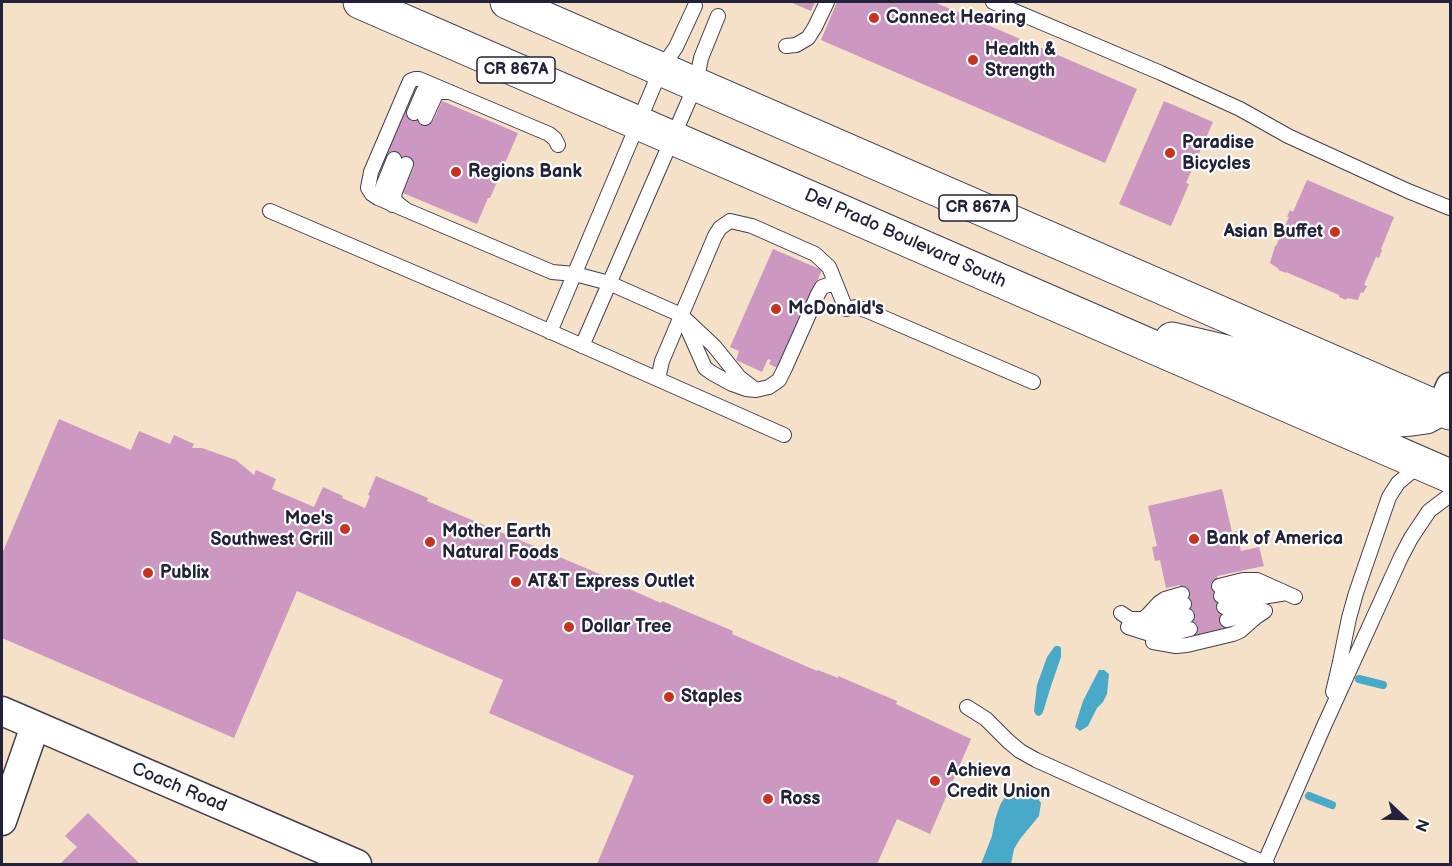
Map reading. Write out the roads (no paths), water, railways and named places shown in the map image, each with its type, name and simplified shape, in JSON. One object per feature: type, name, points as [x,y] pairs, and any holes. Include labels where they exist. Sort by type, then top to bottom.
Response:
[{"type":"main road","name":"Del Prado Boulevard South","points":[[360,2],[1108,328],[1442,466]]},
{"type":"main road","name":"CR 867A","points":[[507,2],[1447,403]]},
{"type":"main road","points":[[1108,328],[1227,352],[1377,416],[1389,419],[1426,417],[1447,403]]},
{"type":"street","name":"Coach Road","points":[[2,711],[357,864]]},
{"type":"street","points":[[2,822],[36,726]]},
{"type":"lane","points":[[786,46],[796,45],[808,38],[826,2]]},
{"type":"lane","points":[[993,2],[1161,73],[1240,109],[1288,136],[1450,208]]},
{"type":"lane","points":[[550,332],[662,69],[676,47],[695,6]]},
{"type":"lane","points":[[582,346],[696,84],[701,58],[718,16]]},
{"type":"lane","points":[[558,145],[549,135],[415,79],[410,81],[371,172],[368,188],[372,194],[393,205],[552,272],[575,274],[609,283],[681,315],[714,346],[739,377],[756,390]]},
{"type":"lane","points":[[420,116],[436,94],[444,90]]},
{"type":"lane","points":[[393,205],[382,191],[400,162],[394,197],[396,202],[407,211]]},
{"type":"lane","points":[[270,211],[784,435]]},
{"type":"lane","points":[[658,379],[662,361],[715,236],[720,228],[730,221],[752,226],[815,254],[829,267],[846,309],[856,307],[868,311],[1033,382]]},
{"type":"lane","points":[[681,315],[705,368],[732,384],[756,390],[769,387],[779,380],[822,287],[836,285]]},
{"type":"lane","points":[[1324,726],[1348,618],[1389,497],[1398,483],[1411,472],[1442,466]]},
{"type":"lane","points":[[967,707],[986,719],[1020,751],[1036,760],[1265,864],[1396,567],[1411,538],[1429,511],[1450,495]]},
{"type":"lane","points":[[1272,586],[1280,601],[1261,606],[1244,616],[1223,602],[1251,588],[1272,586]]},
{"type":"lane","points":[[1154,642],[1176,646],[1187,645],[1233,634],[1280,601]]},
{"type":"lane","points":[[1121,613],[1137,621],[1147,633],[1174,633],[1186,611],[1137,621]]},
{"type":"water","points":[[1055,646],[1061,648],[1061,657],[1044,709],[1039,716],[1034,711],[1037,685],[1047,657]]},
{"type":"water","points":[[1099,670],[1104,670],[1109,674],[1107,694],[1088,726],[1080,731],[1075,727],[1077,720],[1083,701]]},
{"type":"water","points":[[1015,789],[1033,792],[1041,803],[1039,816],[1014,849],[1011,864],[981,864],[992,836],[1000,805],[1008,792]]},
{"type":"waterway","points":[[1359,679],[1383,685]]},
{"type":"waterway","points":[[1309,796],[1332,805]]},
{"type":"place","name":"Connect Hearing","points":[[874,18]]},
{"type":"place","name":"Health & Strength","points":[[973,60]]},
{"type":"place","name":"Paradise Bicycles","points":[[1170,153]]},
{"type":"place","name":"Regions Bank","points":[[456,172]]},
{"type":"place","name":"Asian Buffet","points":[[1335,232]]},
{"type":"place","name":"McDonald's","points":[[776,309]]},
{"type":"place","name":"Moe's Southwest Grill","points":[[345,529]]},
{"type":"place","name":"Bank of America","points":[[1194,539]]},
{"type":"place","name":"Mother Earth Natural Foods","points":[[430,542]]},
{"type":"place","name":"Publix","points":[[148,573]]},
{"type":"place","name":"AT&T Express Outlet","points":[[516,582]]},
{"type":"place","name":"Dollar Tree","points":[[569,627]]},
{"type":"place","name":"Staples","points":[[669,697]]},
{"type":"place","name":"Achieva Credit Union","points":[[935,781]]},
{"type":"place","name":"Ross","points":[[768,799]]}]
